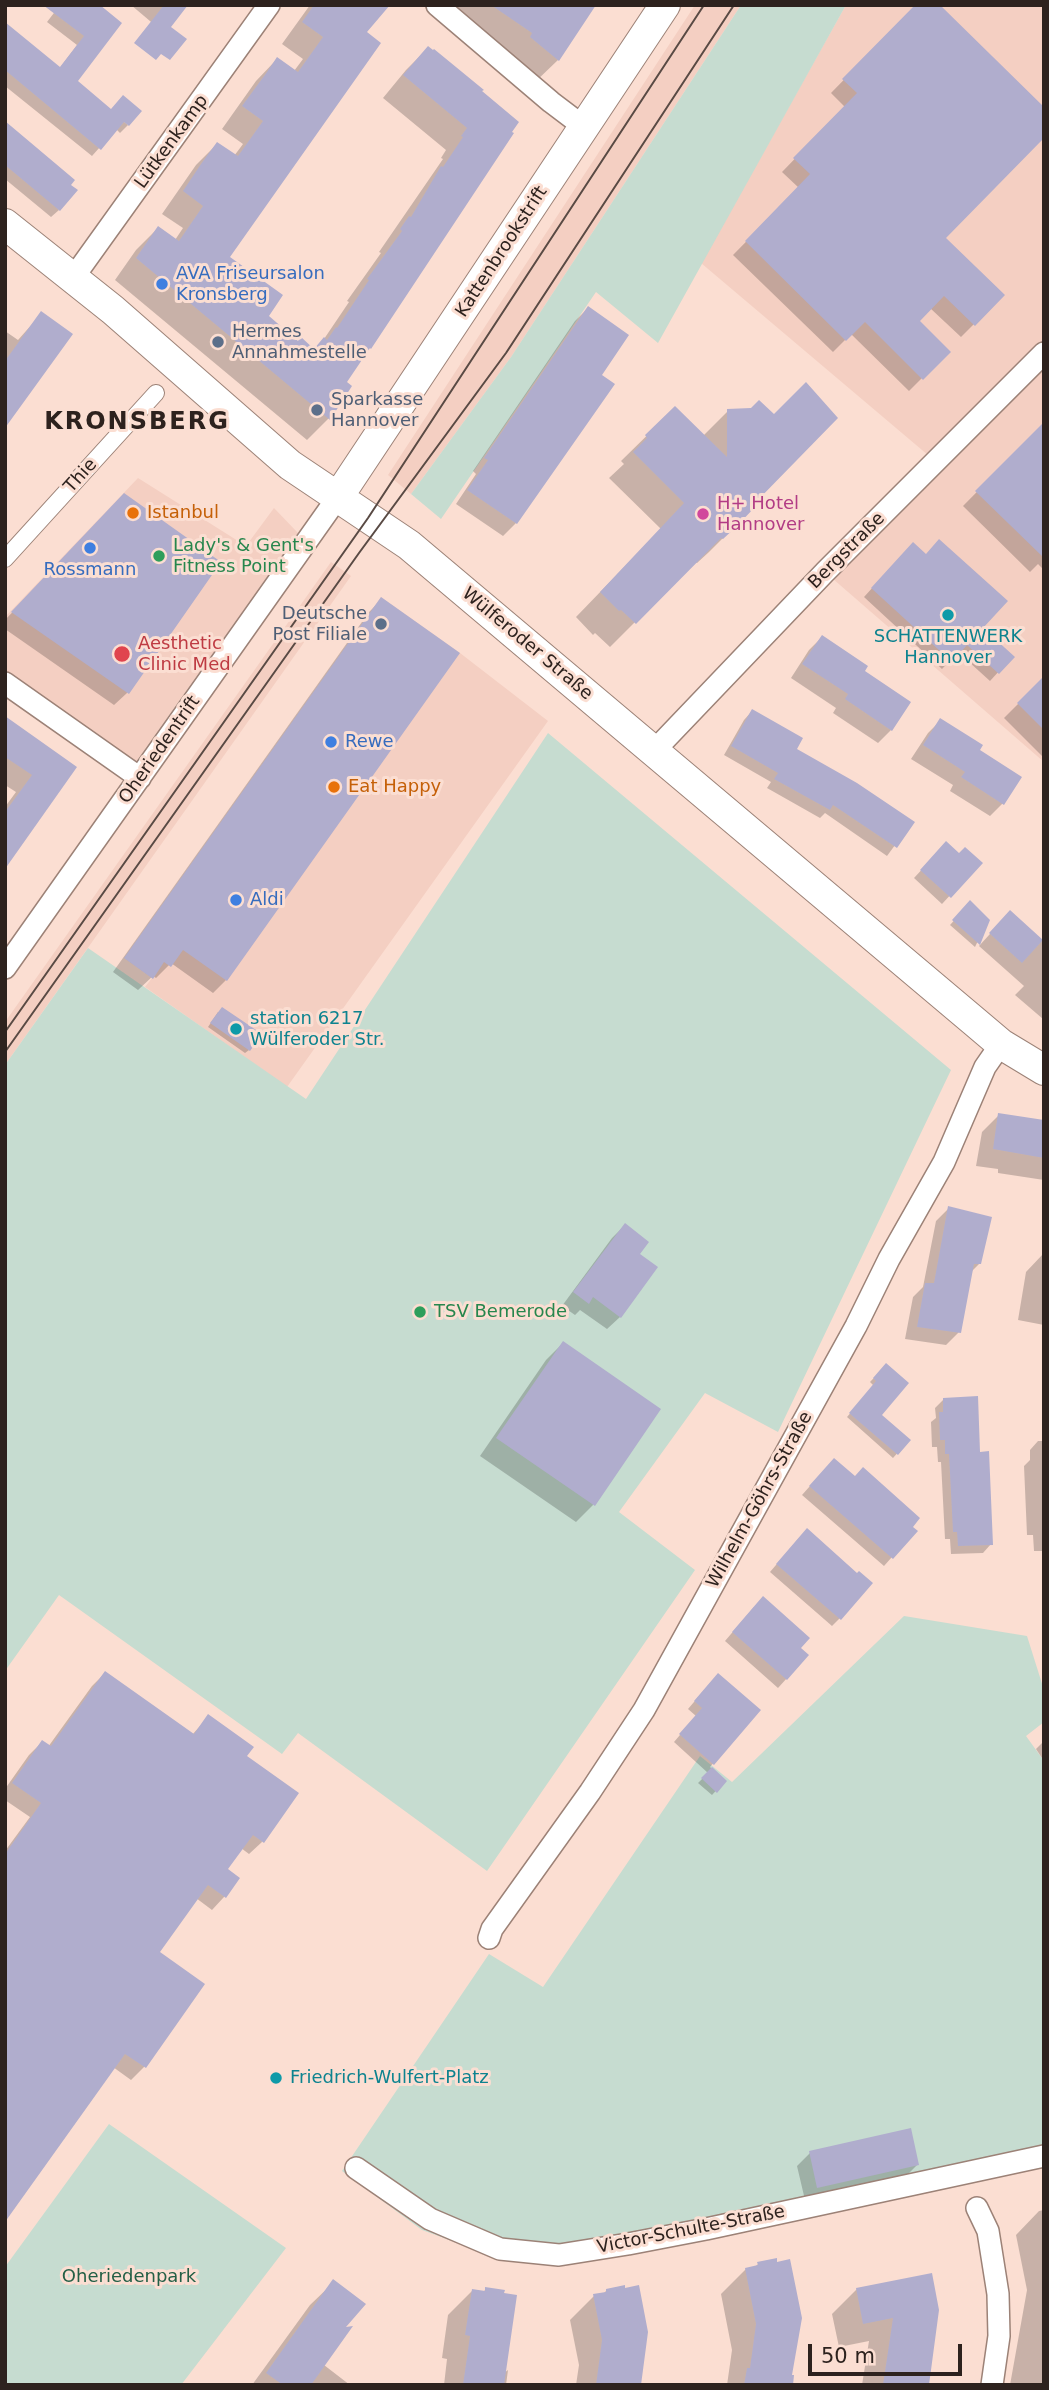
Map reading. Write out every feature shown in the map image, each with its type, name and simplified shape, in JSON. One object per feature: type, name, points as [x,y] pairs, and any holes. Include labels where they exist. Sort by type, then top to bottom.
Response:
[{"type":"main road","name":"Kattenbrookstrift","points":[[338,498],[665,5]]},
{"type":"main road","name":"Wülferoder Straße","points":[[5,224],[113,310],[290,465],[409,545],[1002,1044],[1044,1070]]},
{"type":"street","name":"Lütkenkamp","points":[[73,278],[269,5]]},
{"type":"street","points":[[437,5],[584,127]]},
{"type":"street","name":"Bergstraße","points":[[653,752],[807,591],[1044,353]]},
{"type":"street","name":"Thie","points":[[5,559],[156,393]]},
{"type":"street","name":"Oheriedentrift","points":[[9,956],[141,778],[338,498]]},
{"type":"street","points":[[5,683],[141,778]]},
{"type":"street","name":"Wilhelm-Göhrs-Straße","points":[[489,1938],[492,1929],[590,1792],[644,1710],[856,1326],[889,1259],[944,1162],[985,1067],[1002,1044]]},
{"type":"street","name":"Victor-Schulte-Straße","points":[[356,2168],[430,2219],[500,2249],[559,2255],[706,2229],[1044,2156]]},
{"type":"street","points":[[977,2208],[988,2231],[998,2294],[999,2336],[992,2385]]},
{"type":"shaded area","points":[[695,5],[741,5],[511,357],[411,494],[388,475]]},
{"type":"shaded area","points":[[846,5],[1044,5],[1044,762],[825,572],[935,461],[701,263]]},
{"type":"shaded area","points":[[138,478],[246,546],[274,508],[298,533],[135,763],[5,670],[5,617]]},
{"type":"shaded area","points":[[331,562],[351,576],[5,1065],[5,1022]]},
{"type":"shaded area","points":[[381,597],[460,653],[548,721],[287,1087],[145,987],[152,978],[124,958]]},
{"type":"green space","points":[[741,5],[846,5],[658,343],[596,292],[441,519],[411,494],[511,357]]},
{"type":"green space","name":"TSV Bemerode","points":[[548,733],[951,1070],[778,1432],[705,1393],[619,1512],[695,1570],[487,1871],[298,1733],[282,1754],[59,1595],[5,1671],[5,1065],[88,948],[306,1099]]},
{"type":"green space","points":[[904,1616],[1027,1636],[1044,1690],[1044,1722],[1026,1736],[1044,1761],[1044,2165],[496,2257],[422,2230],[342,2171],[489,1954],[543,1987],[700,1756],[732,1782]]},
{"type":"green space","name":"Oheriedenpark","points":[[109,2124],[286,2248],[181,2385],[5,2385],[5,2267]]},
{"type":"building","points":[[43,5],[100,5],[122,23],[78,81],[111,109],[123,95],[142,111],[129,126],[124,122],[101,150],[5,70],[5,22],[60,67],[84,36]]},
{"type":"building","points":[[164,5],[188,5],[171,27],[187,39],[170,60],[161,54],[156,60],[134,43]]},
{"type":"building","points":[[314,5],[390,5],[367,32],[381,43],[230,257],[283,295],[269,316],[298,341],[301,337],[314,349],[324,337],[327,340],[337,328],[467,128],[403,75],[428,46],[484,90],[482,91],[519,122],[347,382],[352,386],[330,420],[136,258],[158,226],[179,241],[203,206],[183,191],[217,142],[238,156],[263,121],[242,106],[277,57],[298,72],[323,37],[302,22]]},
{"type":"building","points":[[491,5],[596,5],[559,61],[530,37],[532,33]]},
{"type":"building","points":[[915,5],[940,5],[1044,107],[1044,138],[946,238],[1005,295],[975,326],[944,296],[920,321],[951,352],[923,380],[865,322],[846,341],[745,241],[810,174],[793,158],[857,93],[842,79]]},
{"type":"building","points":[[5,121],[75,180],[71,185],[78,190],[60,211],[5,165]]},
{"type":"building","points":[[588,306],[629,335],[602,375],[615,384],[517,524],[467,490],[488,460],[484,458]]},
{"type":"building","points":[[41,311],[73,334],[5,428],[5,361]]},
{"type":"building","points":[[806,382],[838,418],[754,504],[756,506],[736,527],[721,538],[636,624],[600,592],[684,503],[633,452],[647,438],[645,435],[675,406],[727,457],[727,409],[751,408],[759,400],[774,414]]},
{"type":"building","points":[[1044,422],[1044,558],[975,491]]},
{"type":"building","points":[[124,493],[221,562],[129,694],[11,612]]},
{"type":"building","name":"SCHATTENWERK Hannover","points":[[939,539],[1008,601],[983,628],[1015,657],[999,674],[967,645],[952,662],[871,588],[913,542],[926,554]]},
{"type":"building","points":[[381,597],[460,653],[227,981],[183,950],[171,967],[164,962],[153,979],[124,958]]},
{"type":"building","points":[[822,635],[868,666],[865,671],[911,702],[892,731],[845,699],[848,694],[802,664]]},
{"type":"building","points":[[1044,676],[1044,730],[1017,703]]},
{"type":"building","points":[[752,709],[803,738],[797,749],[857,783],[915,822],[897,848],[833,805],[830,810],[774,779],[778,773],[731,746]]},
{"type":"building","points":[[5,716],[77,767],[5,869],[5,812],[32,775],[5,757]]},
{"type":"building","points":[[940,718],[983,745],[980,750],[1022,777],[1004,805],[961,777],[965,772],[923,745]]},
{"type":"building","points":[[946,841],[959,853],[965,847],[983,863],[951,898],[920,870]]},
{"type":"building","points":[[970,900],[990,920],[980,945],[952,920]]},
{"type":"building","points":[[1010,910],[1043,940],[1022,963],[989,933]]},
{"type":"building","name":"station 6217 Wülferoder Str.","points":[[222,1007],[262,1034],[250,1051],[210,1023]]},
{"type":"building","points":[[998,1113],[1044,1120],[1044,1158],[993,1149]]},
{"type":"building","points":[[948,1206],[992,1217],[981,1264],[974,1264],[961,1333],[917,1327],[925,1283],[934,1283]]},
{"type":"building","points":[[625,1223],[649,1242],[640,1254],[658,1267],[621,1318],[593,1297],[589,1304],[573,1292]]},
{"type":"building","points":[[563,1341],[661,1409],[595,1506],[496,1438]]},
{"type":"building","points":[[886,1363],[909,1383],[882,1415],[911,1440],[898,1455],[849,1413],[876,1381],[873,1378]]},
{"type":"building","points":[[978,1396],[980,1452],[989,1451],[993,1545],[958,1546],[957,1532],[953,1532],[949,1454],[945,1454],[945,1440],[940,1440],[939,1412],[943,1412],[943,1398]]},
{"type":"building","points":[[834,1458],[855,1476],[863,1467],[920,1518],[913,1527],[918,1531],[893,1559],[809,1486]]},
{"type":"building","points":[[807,1528],[857,1573],[859,1571],[873,1583],[841,1620],[776,1564]]},
{"type":"building","points":[[763,1596],[810,1638],[801,1648],[809,1655],[787,1680],[732,1632]]},
{"type":"building","points":[[105,1671],[194,1734],[208,1714],[254,1747],[247,1756],[299,1793],[264,1843],[253,1835],[228,1869],[240,1878],[226,1898],[208,1885],[160,1952],[205,1984],[146,2068],[125,2054],[5,2222],[5,1854],[41,1803],[12,1783],[42,1740],[51,1746]]},
{"type":"building","points":[[718,1673],[761,1710],[714,1765],[679,1734],[702,1708],[694,1701]]},
{"type":"building","points":[[712,1767],[727,1781],[717,1793],[701,1778]]},
{"type":"building","points":[[911,2128],[919,2165],[817,2188],[809,2151]]},
{"type":"building","points":[[777,2258],[777,2262],[790,2259],[802,2318],[792,2375],[793,2385],[744,2385],[747,2368],[750,2368],[756,2324],[745,2268],[758,2265],[757,2262]]},
{"type":"building","points":[[932,2273],[939,2310],[929,2385],[883,2385],[893,2318],[863,2324],[856,2288]]},
{"type":"building","points":[[333,2279],[366,2304],[346,2327],[353,2326],[311,2385],[283,2385],[266,2373]]},
{"type":"building","points":[[625,2285],[625,2288],[639,2285],[648,2332],[641,2385],[596,2385],[602,2340],[593,2294]]},
{"type":"building","points":[[485,2287],[517,2295],[504,2385],[463,2385],[470,2336],[465,2335],[472,2289],[485,2291]]},
{"type":"tram line","points":[[5,1032],[368,518],[704,5]]},
{"type":"tram line","points":[[5,1052],[359,553],[506,353],[734,5]]},
{"type":"place","name":"AVA Friseursalon Kronsberg","points":[[162,284]]},
{"type":"place","name":"Hermes Annahmestelle","points":[[218,342]]},
{"type":"place","name":"Sparkasse Hannover","points":[[317,410]]},
{"type":"place","name":"Istanbul","points":[[133,513]]},
{"type":"place","name":"H+ Hotel Hannover","points":[[703,514]]},
{"type":"place","name":"Rossmann","points":[[90,548]]},
{"type":"place","name":"Lady's & Gent's Fitness Point","points":[[159,556]]},
{"type":"place","name":"SCHATTENWERK Hannover","points":[[948,615]]},
{"type":"place","name":"Deutsche Post Filiale","points":[[381,624]]},
{"type":"place","name":"Aesthetic Clinic Med","points":[[122,654]]},
{"type":"place","name":"Rewe","points":[[331,742]]},
{"type":"place","name":"Eat Happy","points":[[334,787]]},
{"type":"place","name":"Aldi","points":[[236,900]]},
{"type":"place","name":"station 6217 Wülferoder Str.","points":[[236,1029]]},
{"type":"place","name":"TSV Bemerode","points":[[420,1312]]},
{"type":"place","name":"Friedrich-Wulfert-Platz","points":[[276,2078]]},
{"type":"district","name":"KRONSBERG","points":[[137,423]]}]
